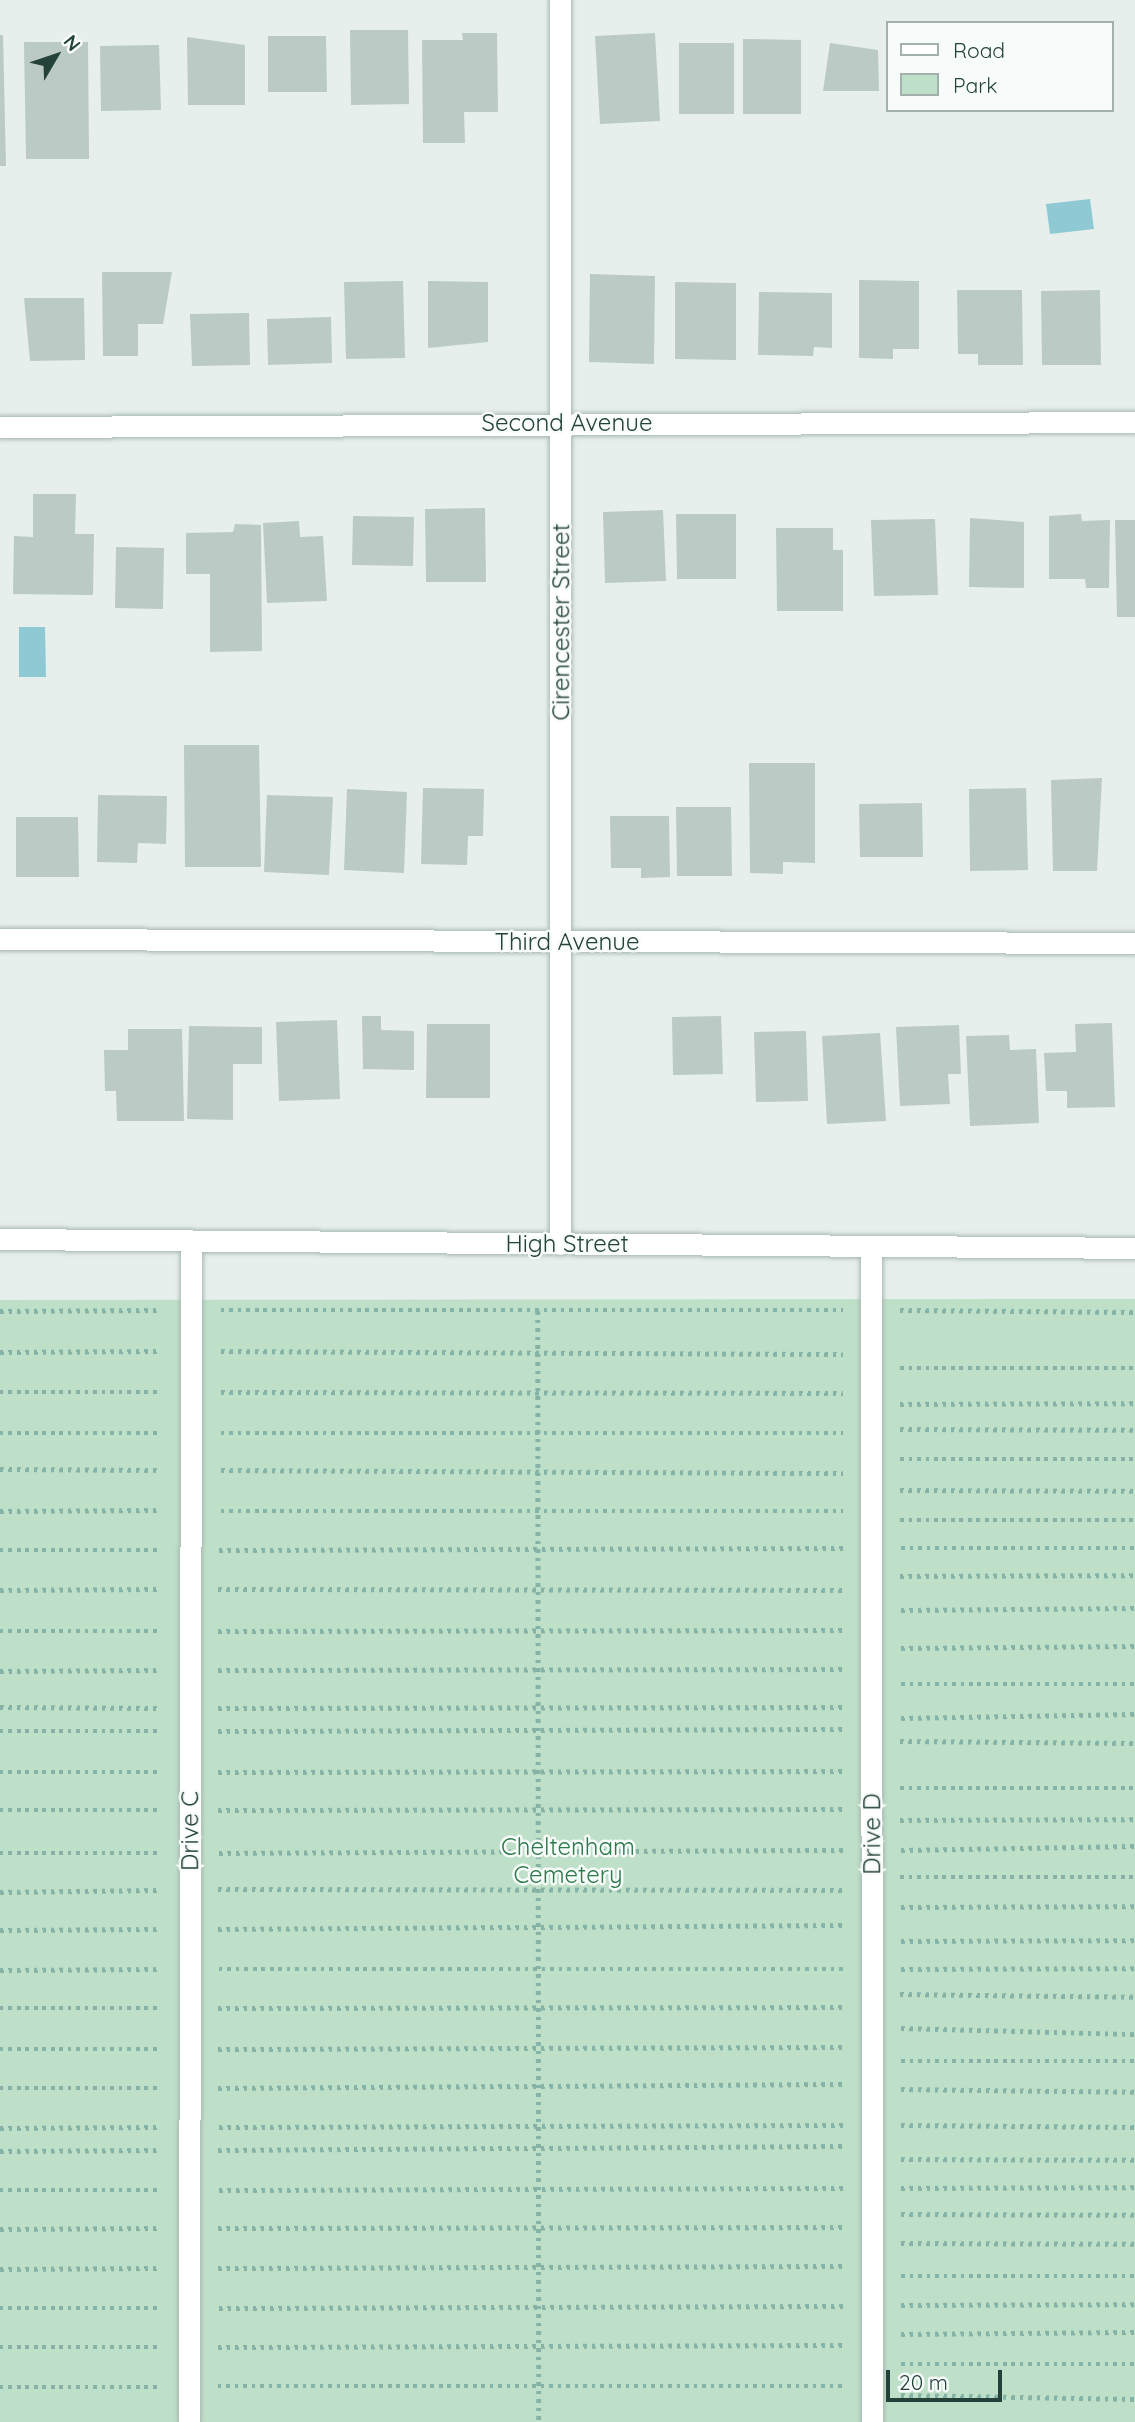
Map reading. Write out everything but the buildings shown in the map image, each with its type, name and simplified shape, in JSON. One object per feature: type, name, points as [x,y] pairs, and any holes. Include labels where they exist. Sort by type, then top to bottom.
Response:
[{"type":"street","name":"Cirencester Street","points":[[560,0],[560,1244]]},
{"type":"street","name":"Second Avenue","points":[[0,427],[562,422],[1135,422]]},
{"type":"street","name":"Third Avenue","points":[[0,939],[1135,943]]},
{"type":"street","name":"High Street","points":[[0,1239],[1135,1248]]},
{"type":"street","name":"Drive C","points":[[189,2422],[191,1241]]},
{"type":"street","name":"Drive D","points":[[871,1246],[872,2422]]},
{"type":"path","points":[[0,1311],[1135,1312]]},
{"type":"path","points":[[538,1311],[538,2422]]},
{"type":"path","points":[[0,1352],[538,1352],[1135,1368]]},
{"type":"path","points":[[0,1392],[539,1390],[1135,1403]]},
{"type":"path","points":[[0,1433],[1135,1430]]},
{"type":"path","points":[[0,1511],[539,1511],[871,1490],[1135,1459]]},
{"type":"path","points":[[0,1469],[539,1470],[871,1490],[1135,1520]]},
{"type":"path","points":[[871,1490],[1135,1491]]},
{"type":"path","points":[[0,1550],[1135,1548]]},
{"type":"path","points":[[872,1630],[1135,1575]]},
{"type":"path","points":[[0,1590],[538,1590],[872,1630],[1135,1646]]},
{"type":"path","points":[[0,1671],[539,1670],[872,1630],[1135,1608]]},
{"type":"path","points":[[0,1631],[872,1630],[1135,1684]]},
{"type":"path","points":[[0,1707],[539,1707],[872,1724],[1135,1743]]},
{"type":"path","points":[[0,1731],[539,1729],[872,1724],[1135,1714]]},
{"type":"path","points":[[0,1772],[539,1771],[1135,1788]]},
{"type":"path","points":[[0,1810],[539,1810],[1135,1819]]},
{"type":"path","points":[[0,1853],[872,1850],[1135,1846]]},
{"type":"path","points":[[872,1908],[1135,1877]]},
{"type":"path","points":[[0,1892],[538,1889],[872,1908],[1135,1940]]},
{"type":"path","points":[[0,1930],[538,1927],[872,1908],[1135,1906]]},
{"type":"path","points":[[0,1969],[1135,1968]]},
{"type":"path","points":[[0,2049],[538,2048],[872,2027],[1135,1997]]},
{"type":"path","points":[[0,2008],[539,2008],[872,2027],[1135,2034]]},
{"type":"path","points":[[872,2027],[1135,2061]]},
{"type":"path","points":[[0,2088],[872,2086],[1135,2092]]},
{"type":"path","points":[[0,2128],[539,2127],[872,2143],[1135,2160]]},
{"type":"path","points":[[0,2151],[872,2143],[1135,2127]]},
{"type":"path","points":[[0,2190],[1135,2188]]},
{"type":"path","points":[[0,2229],[872,2228],[1135,2215]]},
{"type":"path","points":[[872,2228],[1135,2244]]},
{"type":"path","points":[[0,2269],[538,2266],[1135,2276]]},
{"type":"path","points":[[0,2308],[1135,2304]]},
{"type":"path","points":[[872,2348],[1135,2332]]},
{"type":"path","points":[[0,2347],[872,2348],[1135,2364]]},
{"type":"path","points":[[0,2387],[539,2386],[872,2390],[1135,2399]]},
{"type":"green space","name":"Cheltenham Cemetery","points":[[1135,1299],[1135,2422],[0,2422],[0,1300]]},
{"type":"water","points":[[1090,199],[1094,229],[1050,234],[1046,204]]},
{"type":"water","points":[[19,627],[45,627],[46,677],[19,677]]}]
